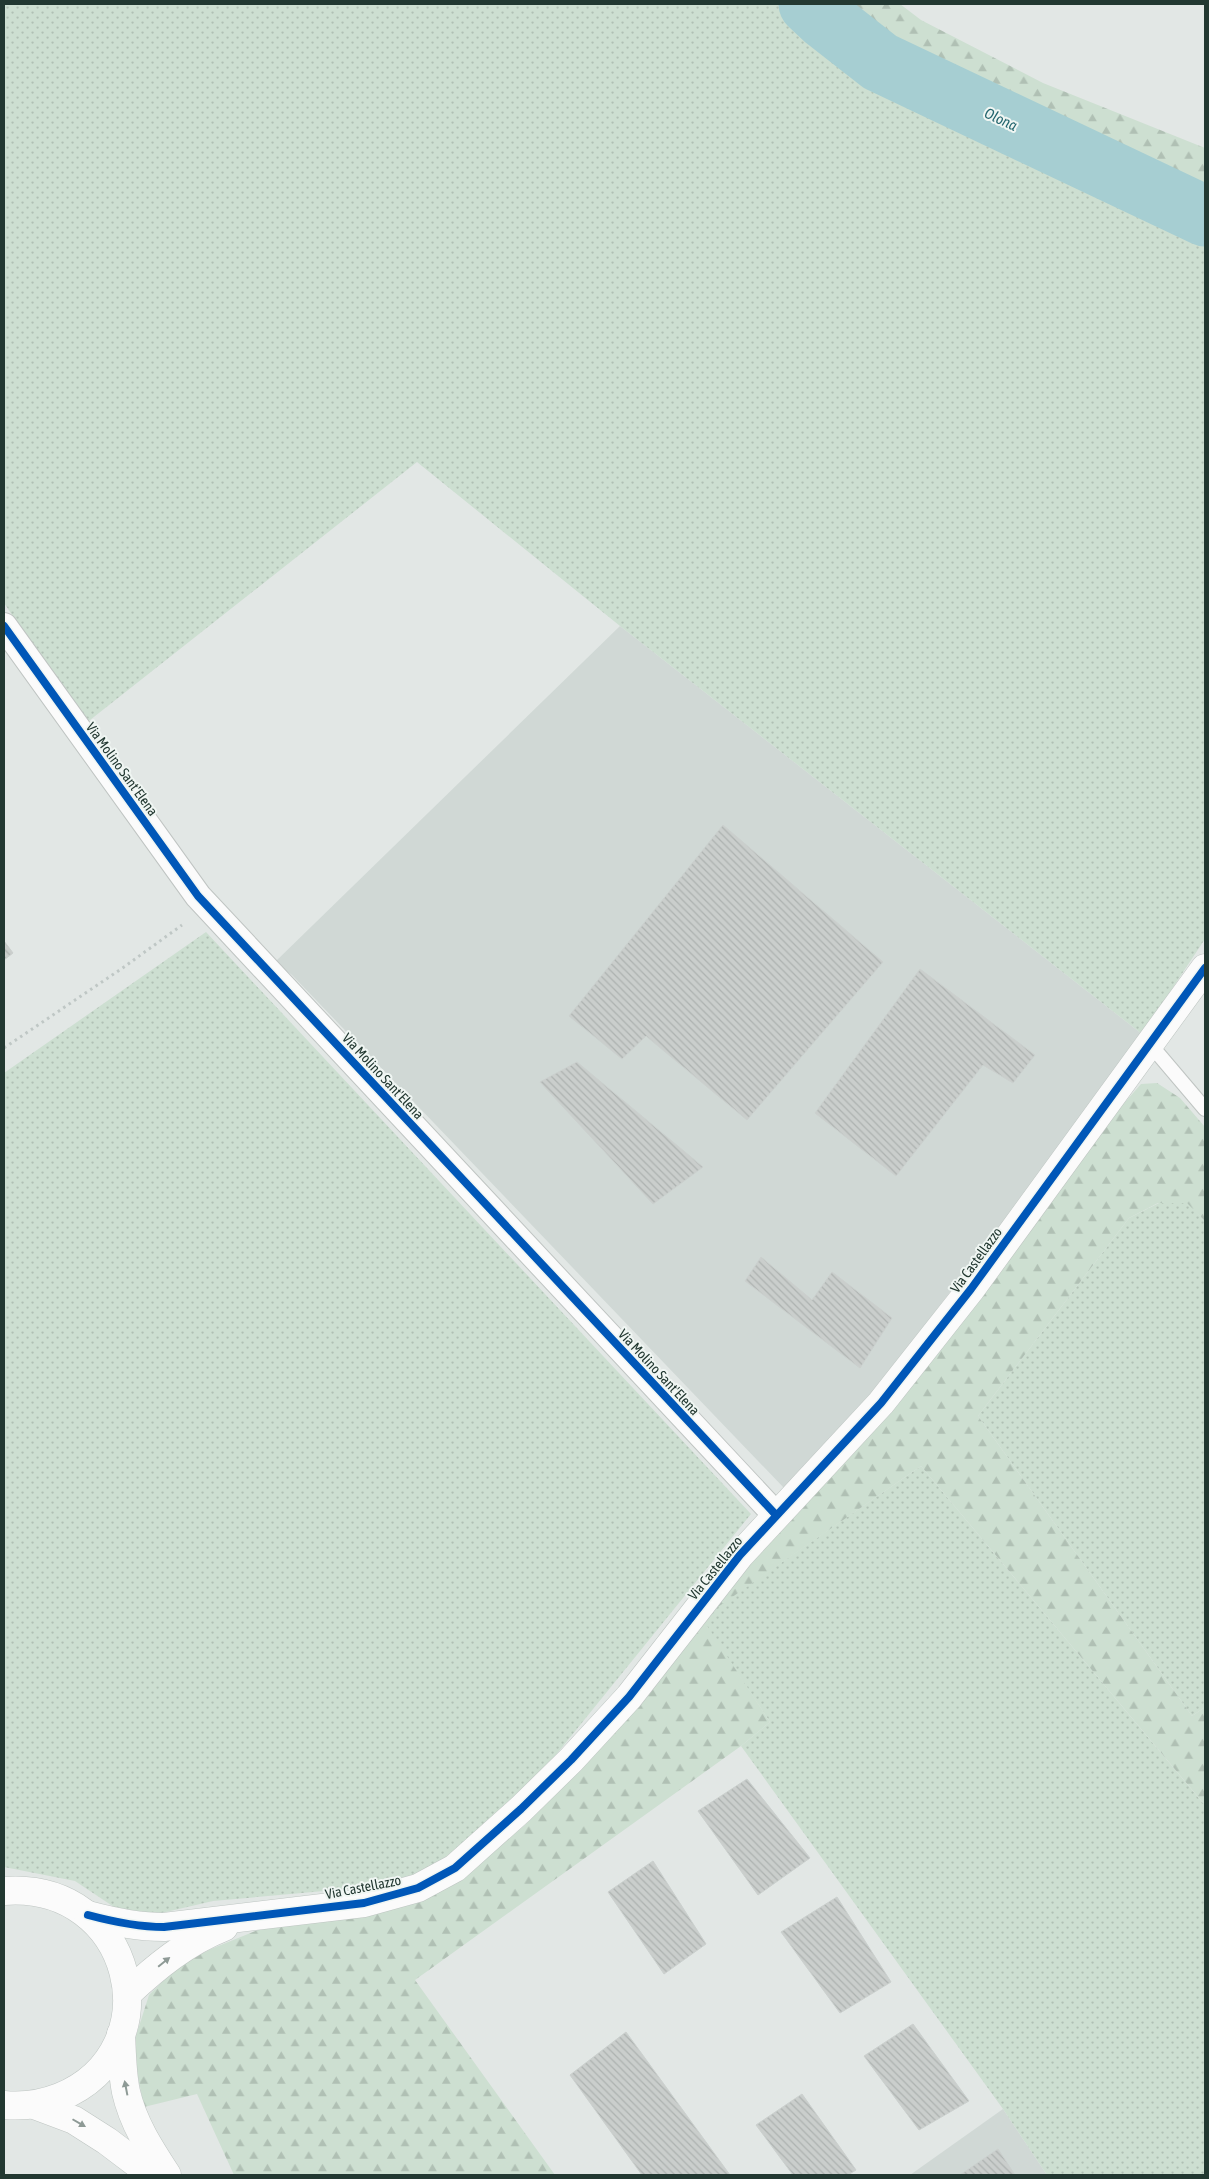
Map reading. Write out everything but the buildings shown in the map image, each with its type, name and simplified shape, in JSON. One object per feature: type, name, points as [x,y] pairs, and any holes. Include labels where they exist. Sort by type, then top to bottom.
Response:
[{"type":"street","name":"Via Molino Sant'Elena","points":[[4,626],[207,906],[776,1515]]},
{"type":"street","name":"Via Castellazzo","points":[[88,1915],[118,1924],[140,1927],[164,1927],[364,1903],[418,1888],[455,1868],[521,1809],[571,1760],[629,1697],[740,1555],[881,1403],[971,1289],[1205,968]]},
{"type":"street","points":[[4,1891],[22,1890],[46,1893],[68,1902],[88,1915],[108,1937],[116,1950],[122,1964],[127,1994],[126,2014],[121,2034],[101,2068],[87,2082],[71,2092],[34,2105],[4,2105]]},
{"type":"street","name":"Via Castellazzo","points":[[127,1994],[175,1953],[207,1934],[254,1916]]},
{"type":"street","points":[[121,2034],[128,2101],[141,2134],[167,2175]]},
{"type":"street","points":[[34,2105],[74,2120],[107,2140],[152,2175]]},
{"type":"lane","points":[[1149,1043],[1205,1109]]},
{"type":"path","points":[[4,1048],[124,967],[207,906]]},
{"type":"shaded area","points":[[620,626],[1142,1034],[1064,1142],[880,1384],[784,1488],[292,975],[275,962]]},
{"type":"shaded area","points":[[1003,2109],[1047,2175],[910,2175]]},
{"type":"green space","points":[[4,4],[784,4],[812,36],[870,82],[1075,173],[1205,239],[1205,939],[1142,1034],[620,626],[417,462],[85,724],[4,603]]},
{"type":"green space","points":[[830,4],[900,4],[921,20],[1043,83],[1205,148],[1205,196],[1158,173],[892,55],[846,21]]},
{"type":"green space","points":[[206,932],[751,1514],[538,1777],[447,1860],[412,1878],[369,1887],[213,1901],[153,1915],[114,1907],[75,1881],[4,1867],[4,1073]]},
{"type":"green space","points":[[1157,1083],[1180,1098],[1205,1127],[1205,1221],[1187,1203],[1158,1203],[1129,1218],[978,1416],[1192,1716],[1205,1707],[1204,1804],[921,1466],[702,1618],[770,1722],[741,1746],[415,1980],[555,2175],[234,2175],[197,2094],[144,2107],[137,2072],[134,2042],[149,1995],[178,1966],[211,1949],[258,1930],[384,1911],[460,1878],[525,1825],[579,1766],[1119,1109],[1141,1084]]},
{"type":"green space","points":[[1159,1203],[1188,1203],[1205,1221],[1205,1707],[1192,1716],[978,1416],[1129,1218]]},
{"type":"green space","points":[[921,1466],[1203,1803],[1205,1802],[1205,2175],[1047,2175],[1003,2109],[741,1746],[770,1722],[701,1618]]},
{"type":"waterway","name":"Olona","points":[[809,4],[880,62],[1205,216]]},
{"type":"cycle path","points":[[4,626],[198,896],[776,1515]]},
{"type":"cycle path","points":[[88,1915],[126,1924],[164,1927],[364,1903],[418,1888],[455,1868],[521,1809],[571,1760],[629,1697],[740,1555],[881,1403],[971,1289],[1205,968]]}]
